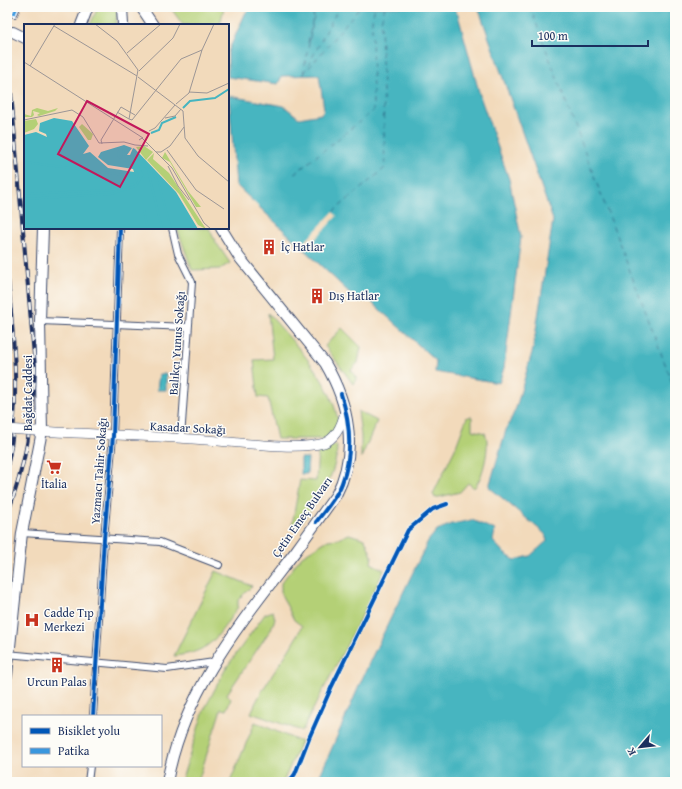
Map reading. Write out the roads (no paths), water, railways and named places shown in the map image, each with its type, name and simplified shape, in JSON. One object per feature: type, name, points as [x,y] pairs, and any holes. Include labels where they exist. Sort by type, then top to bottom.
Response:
[{"type":"main road","points":[[122,7],[124,24]]},
{"type":"main road","points":[[142,7],[151,24]]},
{"type":"main road","points":[[80,24],[87,11]]},
{"type":"main road","points":[[13,32],[24,38]]},
{"type":"main road","name":"Bağdat Caddesi","points":[[7,675],[8,654],[22,533],[39,431],[43,229]]},
{"type":"main road","name":"Çetin Emeç Bulvarı","points":[[167,782],[177,738],[194,698],[214,662],[265,590],[300,545],[342,484],[348,458],[349,423],[346,408],[335,380],[325,363],[239,257],[222,229]]},
{"type":"main road","name":"Kasadar Sokağı","points":[[7,429],[113,436],[182,438],[267,445],[313,445],[326,442],[333,437],[341,427],[346,408]]},
{"type":"street","points":[[14,14],[17,7]]},
{"type":"street","name":"Yazmacı Tahir Sokağı","points":[[93,715],[104,538],[113,436],[120,229]]},
{"type":"street","name":"Balıkçı Yunus Sokağı","points":[[172,229],[178,254],[192,282],[182,438]]},
{"type":"street","points":[[40,321],[188,327]]},
{"type":"street","points":[[22,533],[160,542],[219,565]]},
{"type":"street","points":[[8,654],[167,668],[214,662]]},
{"type":"street","points":[[88,782],[90,767]]},
{"type":"water","points":[[250,7],[453,7],[458,15],[481,99],[509,179],[521,237],[504,368],[499,383],[435,372],[436,361],[366,297],[360,302],[355,298],[236,185],[229,96],[284,106],[299,118],[321,114],[324,109],[319,75],[282,76],[278,84],[229,77],[229,50],[245,14]]},
{"type":"water","points":[[478,7],[675,7],[675,782],[317,782],[370,661],[428,541],[437,530],[452,524],[472,520],[495,530],[493,541],[505,554],[515,560],[530,556],[547,541],[545,534],[489,487],[506,430],[516,408],[533,349],[553,220]]},
{"type":"water","points":[[159,374],[166,374],[166,390],[157,390]]},
{"type":"water","points":[[301,458],[308,458],[307,474],[301,474]]},
{"type":"railway","points":[[7,47],[35,367],[33,405],[24,461],[7,515]]},
{"type":"railway","points":[[7,269],[15,368],[14,418],[12,443],[7,468]]},
{"type":"place","name":"İç Hatlar","points":[[269,247]]},
{"type":"place","name":"Dış Hatlar","points":[[317,296]]},
{"type":"place","name":"İtalia","points":[[54,467]]},
{"type":"place","name":"Cadde Tıp Merkezi","points":[[32,620]]},
{"type":"place","name":"Urcun Palas","points":[[57,665]]}]
